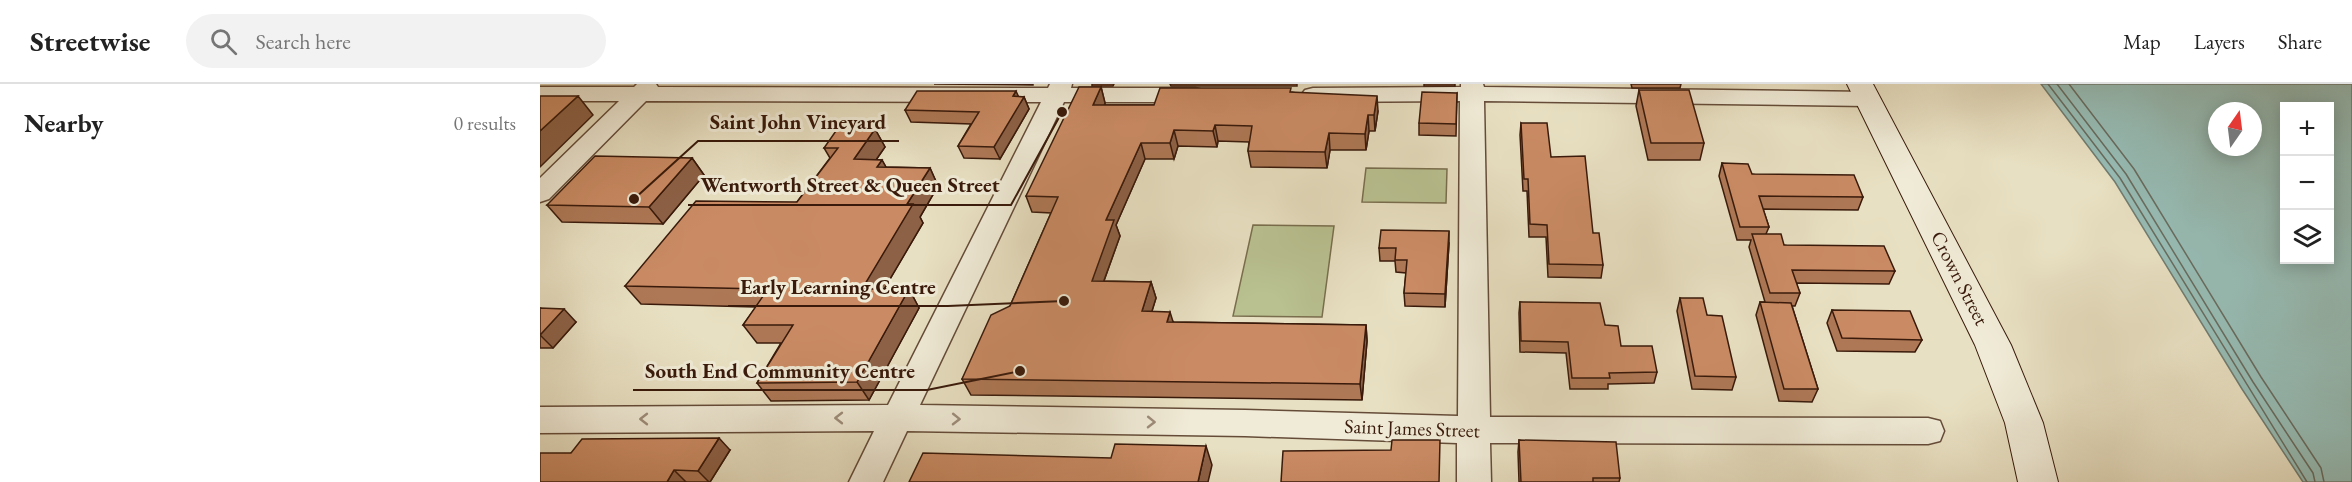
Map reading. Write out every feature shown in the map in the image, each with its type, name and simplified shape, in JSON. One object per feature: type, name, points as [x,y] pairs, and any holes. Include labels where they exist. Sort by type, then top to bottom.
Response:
[{"type":"main road","name":"Crown Street","points":[[1864,92],[1993,345],[2024,423],[2038,482]]},
{"type":"street","points":[[540,193],[644,89]]},
{"type":"street","points":[[540,94],[644,89],[1058,90],[1222,95]]},
{"type":"street","points":[[1472,89],[1474,482]]},
{"type":"street","points":[[1293,95],[1472,89],[1864,92]]},
{"type":"street","points":[[866,482],[1058,90]]},
{"type":"street","name":"Saint James Street","points":[[540,420],[897,418],[1245,423],[1474,430],[1928,431]]},
{"type":"green space","points":[[1366,168],[1447,169],[1446,203],[1362,202]]},
{"type":"green space","points":[[1253,225],[1334,226],[1322,317],[1233,316]]},
{"type":"water","points":[[2041,84],[2352,84],[2352,482],[2303,482],[2242,389],[2115,182]]},
{"type":"building","points":[[1079,87],[1101,87],[1093,105],[1154,105],[1160,88],[1291,88],[1290,92],[1377,96],[1374,115],[1368,115],[1365,134],[1329,133],[1325,152],[1248,151],[1252,126],[1215,125],[1213,131],[1174,130],[1170,143],[1141,143],[1106,220],[1114,220],[1092,281],[1151,282],[1142,311],[1170,312],[1167,322],[1366,325],[1360,384],[962,379],[991,315],[1010,306],[1058,197],[1026,196]]},
{"type":"building","points":[[1639,90],[1689,90],[1704,143],[1651,143]]},
{"type":"building","points":[[917,91],[1016,91],[1013,96],[1024,97],[994,147],[958,146],[979,112],[905,110]]},
{"type":"building","points":[[1422,92],[1457,93],[1456,124],[1419,123]]},
{"type":"building","points":[[540,96],[578,96],[540,131]]},
{"type":"building","points":[[1521,123],[1547,123],[1551,157],[1585,156],[1593,233],[1599,233],[1603,265],[1549,264],[1547,225],[1530,224],[1528,179],[1524,179]]},
{"type":"building","points":[[838,128],[875,129],[854,159],[882,160],[877,167],[930,168],[907,204],[913,204],[862,289],[909,289],[857,382],[757,383],[793,325],[743,325],[768,289],[625,286],[696,201],[797,202],[838,148],[824,148]]},
{"type":"building","points":[[595,156],[692,158],[649,207],[547,205]]},
{"type":"building","points":[[1722,163],[1748,164],[1752,174],[1854,175],[1863,197],[1759,196],[1769,227],[1740,227]]},
{"type":"building","points":[[1381,230],[1449,231],[1445,294],[1404,293],[1407,260],[1395,260],[1396,248],[1379,248]]},
{"type":"building","points":[[1752,234],[1781,234],[1784,245],[1884,246],[1895,271],[1792,270],[1800,293],[1770,293]]},
{"type":"building","points":[[1680,298],[1703,298],[1707,315],[1722,316],[1736,377],[1695,376]]},
{"type":"building","points":[[1520,302],[1600,303],[1605,325],[1618,326],[1621,346],[1652,346],[1657,372],[1609,373],[1610,378],[1572,378],[1568,342],[1521,341]]},
{"type":"building","points":[[1760,302],[1791,303],[1818,389],[1784,389]]},
{"type":"building","points":[[540,308],[564,309],[540,335]]},
{"type":"building","points":[[1832,310],[1910,311],[1922,340],[1842,338]]},
{"type":"building","points":[[719,438],[698,471],[674,470],[667,482],[540,482],[540,453],[571,453],[582,439]]},
{"type":"building","points":[[1392,440],[1440,440],[1439,482],[1281,482],[1283,451],[1391,450]]},
{"type":"building","points":[[1519,440],[1616,442],[1620,478],[1593,478],[1593,482],[1521,482]]},
{"type":"building","points":[[1115,444],[1206,446],[1198,482],[909,482],[923,453],[1111,458]]},
{"type":"place","name":"Wentworth Street & Queen Street","points":[[1062,112]]},
{"type":"place","name":"Saint John Vineyard","points":[[634,199]]},
{"type":"place","name":"Early Learning Centre","points":[[1064,301]]},
{"type":"place","name":"South End Community Centre","points":[[1020,371]]}]
